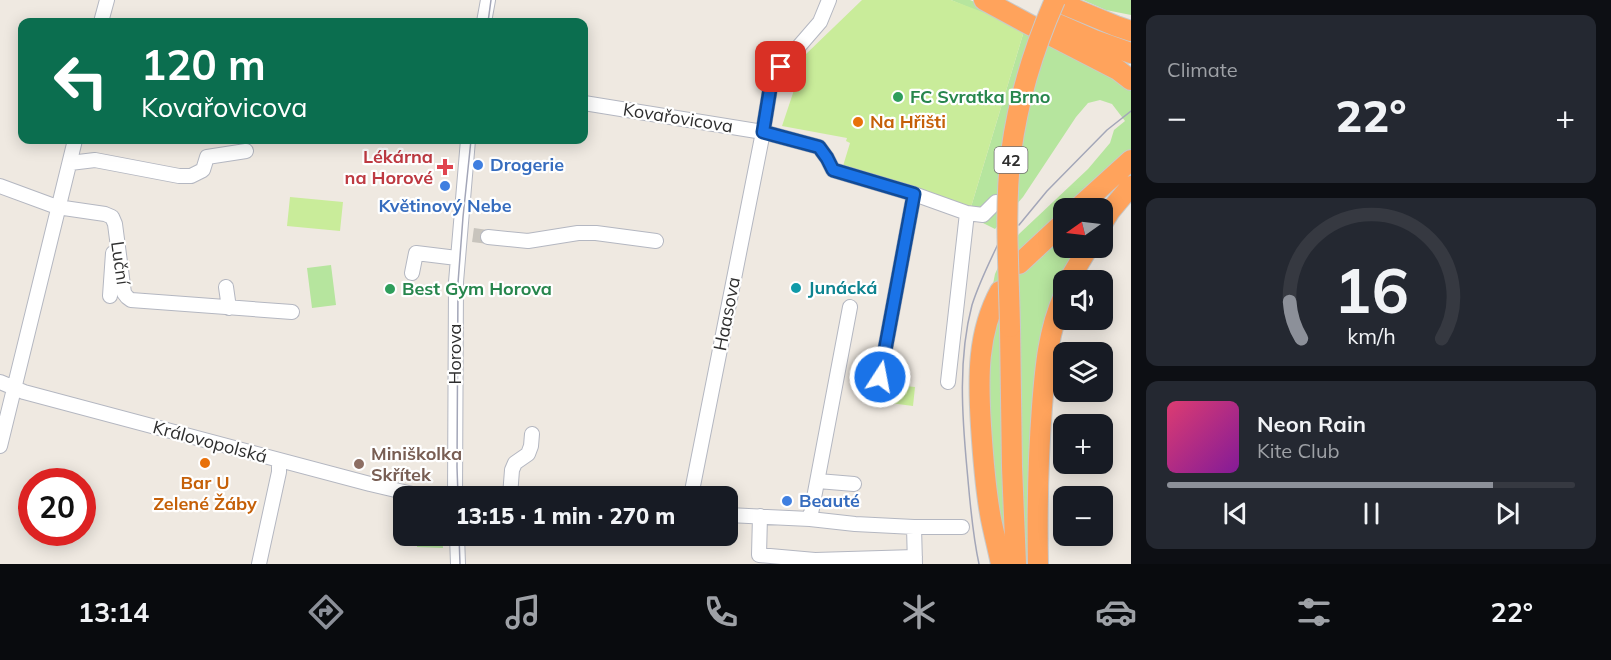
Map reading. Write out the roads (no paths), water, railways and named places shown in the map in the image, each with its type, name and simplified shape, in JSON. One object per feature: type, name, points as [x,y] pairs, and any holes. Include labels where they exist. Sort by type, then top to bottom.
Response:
[{"type":"highway","points":[[984,0],[1012,7]]},
{"type":"highway","points":[[996,0],[1044,25],[1131,80]]},
{"type":"highway","name":"42","points":[[1016,564],[1008,213],[1012,144],[1027,73],[1039,36],[1059,2],[1126,28]]},
{"type":"highway","points":[[1044,25],[1131,53]]},
{"type":"highway","points":[[1109,66],[1131,75]]},
{"type":"highway","points":[[1089,198],[1131,160]]},
{"type":"highway","points":[[1113,210],[1131,186]]},
{"type":"highway","points":[[1019,264],[1053,231]]},
{"type":"highway","points":[[1000,291],[987,320],[979,371],[984,466],[990,517],[1001,564]]},
{"type":"highway","points":[[1038,564],[1037,498],[1047,355],[1053,324]]},
{"type":"street","points":[[102,18],[106,0]]},
{"type":"street","points":[[485,18],[488,0]]},
{"type":"street","name":"Haasova","points":[[693,486],[770,89],[781,67],[820,21],[829,0]]},
{"type":"street","name":"Kovařovicova","points":[[588,104],[763,132],[819,147],[833,170],[914,194],[967,213]]},
{"type":"street","points":[[0,447],[74,144]]},
{"type":"street","points":[[75,144],[95,160]]},
{"type":"street","name":"Horova","points":[[455,486],[457,258],[466,234],[468,144]]},
{"type":"street","points":[[70,163],[95,160],[179,176],[191,176],[203,170],[207,157],[246,151]]},
{"type":"street","name":"Luční","points":[[0,186],[57,207],[112,217],[115,224],[124,293],[131,300],[292,312]]},
{"type":"street","points":[[880,377],[914,194]]},
{"type":"street","points":[[948,382],[967,213],[982,215],[996,202]]},
{"type":"street","points":[[110,296],[115,224]]},
{"type":"street","points":[[488,237],[528,241],[578,233],[596,233],[656,241]]},
{"type":"street","points":[[412,273],[416,253],[457,258]]},
{"type":"street","points":[[226,287],[229,308]]},
{"type":"street","points":[[810,519],[850,307]]},
{"type":"street","name":"Královopolská","points":[[0,382],[14,389],[393,489]]},
{"type":"street","points":[[511,486],[512,470],[515,463],[528,454],[532,434]]},
{"type":"street","points":[[259,564],[279,472],[279,460]]},
{"type":"street","points":[[818,481],[854,484]]},
{"type":"street","points":[[738,515],[855,524],[962,528]]},
{"type":"street","points":[[760,516],[759,555],[815,562],[915,560],[914,527]]},
{"type":"street","points":[[457,546],[458,564]]},
{"type":"tunnel","points":[[473,235],[488,237]]},
{"type":"tram line","points":[[489,18],[491,0]]},
{"type":"tram line","points":[[1019,225],[1047,191],[1107,130],[1131,111]]},
{"type":"tram line","points":[[458,486],[458,283],[471,144]]},
{"type":"tram line","points":[[979,564],[965,449],[963,366],[972,305],[999,242]]},
{"type":"tram line","points":[[459,546],[460,564]]},
{"type":"place","name":"FC Svratka Brno","points":[[898,97]]},
{"type":"place","name":"Na Hřišti","points":[[858,122]]},
{"type":"place","name":"Drogerie","points":[[478,165]]},
{"type":"place","name":"Lékárna na Horové","points":[[445,167]]},
{"type":"place","name":"Květinový Nebe","points":[[445,186]]},
{"type":"place","name":"Junácká","points":[[796,288]]},
{"type":"place","name":"Best Gym Horova","points":[[390,289]]},
{"type":"place","name":"Bar U Zelené Žáby","points":[[205,463]]},
{"type":"place","name":"Miniškolka Skřítek","points":[[359,464]]},
{"type":"place","name":"Beauté","points":[[787,501]]}]
